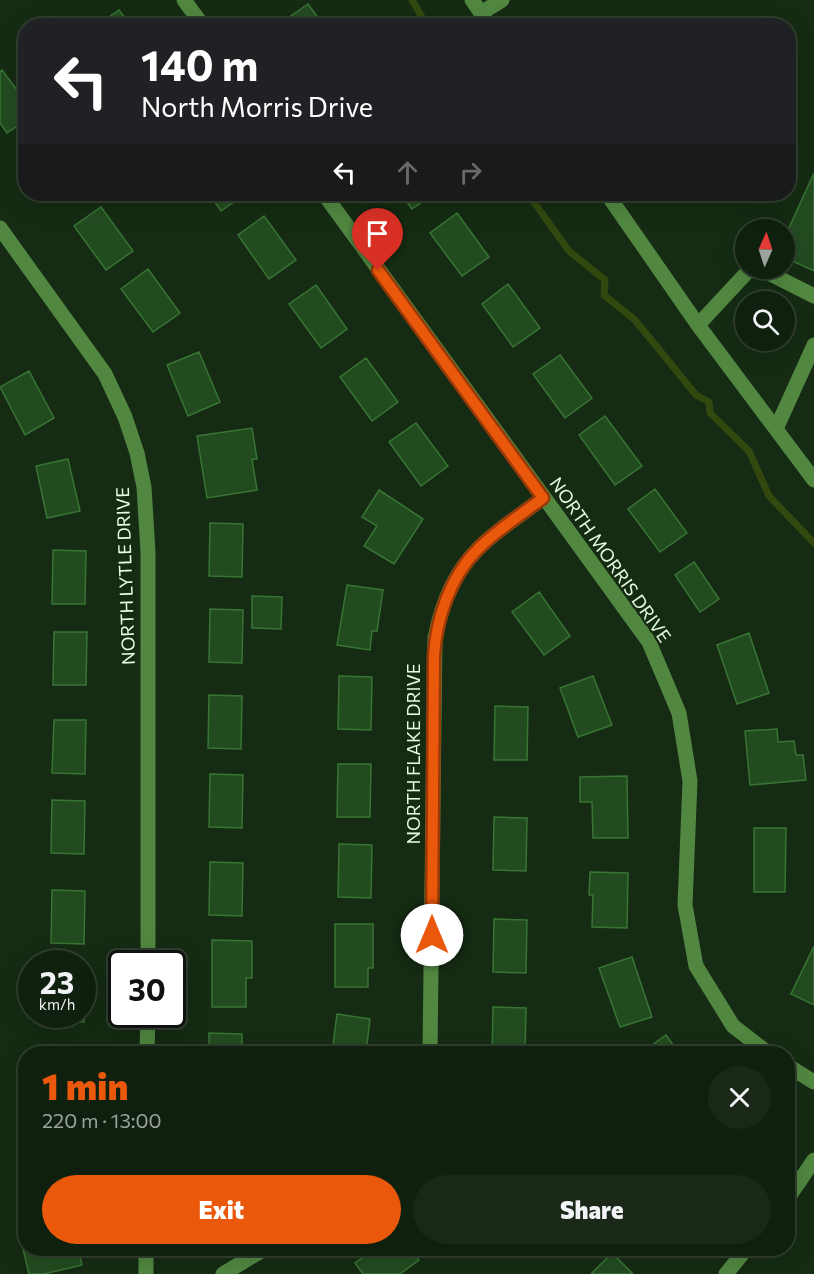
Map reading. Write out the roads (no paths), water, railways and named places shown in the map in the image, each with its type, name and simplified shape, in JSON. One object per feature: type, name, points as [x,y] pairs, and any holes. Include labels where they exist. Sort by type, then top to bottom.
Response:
[{"type":"street","points":[[184,0],[197,18]]},
{"type":"street","points":[[481,13],[502,0]]},
{"type":"street","name":"NORTH MORRIS DRIVE","points":[[329,201],[649,642],[679,713],[690,781],[686,905],[696,966],[733,1026],[759,1046]]},
{"type":"street","points":[[612,201],[698,325],[814,480]]},
{"type":"street","name":"NORTH LYTLE DRIVE","points":[[0,228],[105,374],[125,417],[137,453],[144,487],[148,552],[148,950]]},
{"type":"street","points":[[698,325],[740,279]]},
{"type":"street","points":[[781,279],[814,296]]},
{"type":"street","points":[[776,429],[814,345]]},
{"type":"street","name":"NORTH FLAKE DRIVE","points":[[430,1046],[435,638],[439,617],[447,597],[476,551],[543,498]]},
{"type":"street","points":[[147,1046],[148,1028]]},
{"type":"street","points":[[795,1070],[814,1082]]},
{"type":"street","points":[[795,1188],[814,1160]]},
{"type":"street","points":[[146,1256],[146,1274]]},
{"type":"street","points":[[223,1274],[253,1256]]},
{"type":"street","points":[[726,1274],[741,1256]]},
{"type":"waterway","points":[[412,0],[422,18]]},
{"type":"waterway","points":[[533,201],[569,251],[605,280],[604,295],[635,320],[696,395],[709,402],[710,413],[749,451],[769,496],[814,543]]}]
